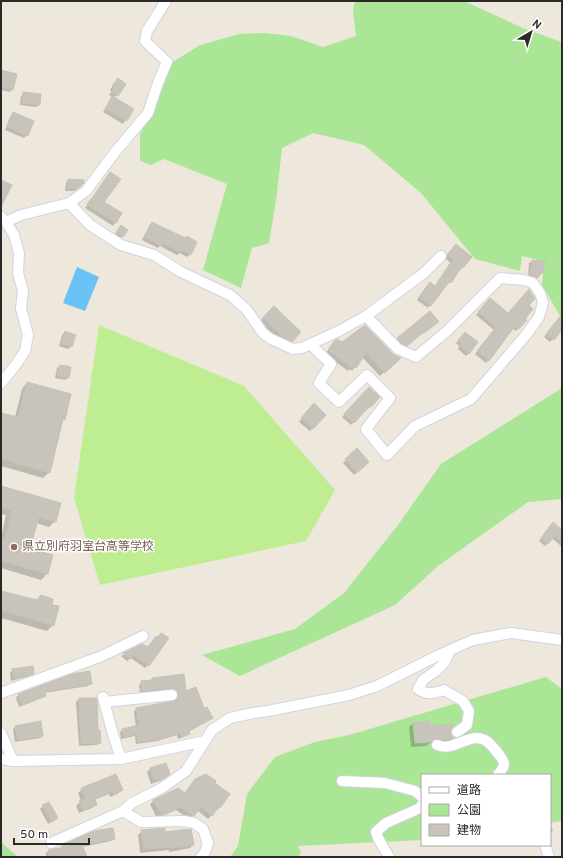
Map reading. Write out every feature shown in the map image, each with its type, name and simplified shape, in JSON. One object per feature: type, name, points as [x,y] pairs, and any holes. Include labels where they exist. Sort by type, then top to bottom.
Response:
[{"type":"street","points":[[1,382],[15,366],[25,351],[28,335],[21,308],[22,291],[18,273],[19,252],[14,235],[4,220],[69,203],[86,191],[148,112],[167,62],[145,41],[147,31],[166,1]]},
{"type":"street","points":[[69,203],[90,225],[121,245],[154,254],[181,272],[230,295],[247,310],[259,328],[271,340],[293,349],[302,348],[339,331],[366,316],[424,273],[441,256]]},
{"type":"street","points":[[310,344],[331,364],[319,383],[340,402],[368,375],[390,398],[366,429],[387,455],[415,426],[471,399],[526,335],[539,317],[543,303],[540,293],[533,283],[524,280],[500,278],[447,332],[416,357],[398,350],[366,316]]},
{"type":"street","points":[[51,843],[123,811],[132,803],[162,788],[186,771],[212,730],[230,718],[349,695],[376,686],[473,640],[510,633],[562,640]]},
{"type":"street","points":[[1,693],[102,656],[143,636]]},
{"type":"street","points":[[450,650],[445,662],[423,680],[418,689],[425,693],[434,693],[444,690],[462,701],[469,711],[467,725],[457,732]]},
{"type":"street","points":[[121,759],[104,700],[172,695]]},
{"type":"street","points":[[1,733],[13,761]]},
{"type":"street","points":[[437,745],[442,747],[455,746],[475,738],[483,739],[502,756],[504,764],[499,774]]},
{"type":"street","points":[[1,759],[13,761],[121,759],[205,740]]},
{"type":"street","points":[[342,781],[385,783],[415,791],[421,796]]},
{"type":"street","points":[[389,857],[376,832],[386,823],[421,806]]},
{"type":"street","points":[[123,811],[141,822],[163,821],[194,823],[202,829],[208,843],[205,852],[201,857]]},
{"type":"street","points":[[545,846],[549,857]]},
{"type":"green space","points":[[355,1],[464,1],[525,29],[562,42],[562,319],[542,285],[544,261],[522,256],[520,271],[475,259],[421,193],[364,145],[313,133],[282,148],[276,201],[269,243],[252,248],[241,288],[203,270],[227,184],[164,159],[151,165],[140,161],[140,134],[157,102],[168,65],[200,45],[240,34],[265,33],[291,36],[323,47],[356,36],[353,10]]},
{"type":"green space","points":[[99,325],[244,386],[335,490],[306,541],[100,585],[74,498]]},
{"type":"green space","points":[[562,388],[562,499],[528,502],[438,566],[395,605],[240,676],[202,655],[295,629],[344,593],[398,525],[441,464]]},
{"type":"green space","points":[[546,677],[562,689],[562,821],[551,823],[551,774],[421,774],[421,840],[298,846],[301,853],[298,857],[230,857],[238,846],[247,794],[275,757],[315,742],[349,735]]},
{"type":"green space","points":[[1,842],[18,857],[1,857]]},
{"type":"water","points":[[77,267],[99,277],[85,311],[63,303]]},
{"type":"building","points":[[1,70],[17,74],[13,90],[1,87]]},
{"type":"building","points":[[118,78],[126,84],[118,96],[111,92],[114,87],[112,86]]},
{"type":"building","points":[[23,92],[41,94],[40,105],[22,103]]},
{"type":"building","points":[[112,96],[134,109],[127,121],[105,109]]},
{"type":"building","points":[[13,112],[34,121],[28,136],[7,127]]},
{"type":"building","points":[[110,172],[121,179],[104,202],[122,213],[116,223],[87,204],[98,191]]},
{"type":"building","points":[[68,179],[84,180],[84,183],[77,189],[67,188]]},
{"type":"building","points":[[1,180],[12,185],[1,207]]},
{"type":"building","points":[[152,222],[185,238],[187,236],[197,242],[191,255],[183,250],[181,253],[163,243],[162,246],[144,237]]},
{"type":"building","points":[[121,225],[128,230],[123,237],[116,232]]},
{"type":"building","points":[[456,244],[472,257],[463,268],[462,266],[451,283],[449,282],[431,306],[419,297],[430,282],[435,286],[453,259],[447,255]]},
{"type":"building","points":[[532,260],[545,261],[543,273],[539,272],[538,278],[530,275]]},
{"type":"building","points":[[529,289],[535,299],[529,305],[533,309],[525,319],[527,320],[519,329],[515,326],[489,361],[477,351],[496,327],[478,312],[490,298],[508,313]]},
{"type":"building","points":[[274,306],[301,332],[292,342],[284,338],[263,317]]},
{"type":"building","points":[[430,311],[439,322],[407,346],[402,344],[397,338]]},
{"type":"building","points":[[562,314],[562,330],[554,340],[546,334]]},
{"type":"building","points":[[365,325],[393,354],[401,358],[385,373],[366,353],[356,368],[354,366],[352,368],[328,350],[335,340],[337,339],[342,342]]},
{"type":"building","points":[[65,331],[76,335],[72,347],[61,343]]},
{"type":"building","points":[[465,332],[478,342],[469,354],[460,346],[461,343],[458,340]]},
{"type":"building","points":[[60,365],[71,367],[69,378],[57,375]]},
{"type":"building","points":[[27,382],[71,394],[65,420],[63,419],[50,473],[1,459],[1,413],[18,417]]},
{"type":"building","points":[[369,387],[380,397],[354,423],[344,414]]},
{"type":"building","points":[[314,403],[326,415],[313,429],[301,418]]},
{"type":"building","points":[[357,448],[369,462],[357,473],[345,459]]},
{"type":"building","points":[[1,486],[61,503],[56,522],[39,517],[30,548],[53,555],[48,574],[1,561],[1,538],[5,539],[12,510],[1,507]]},
{"type":"building","points":[[553,522],[562,530],[562,542],[555,536],[548,544],[541,538]]},
{"type":"building","points":[[1,591],[37,600],[41,595],[53,599],[52,605],[59,606],[54,626],[1,610]]},
{"type":"building","points":[[161,633],[169,638],[149,666],[133,655],[131,659],[123,653],[142,644],[148,647],[156,636],[158,637]]},
{"type":"building","points":[[33,666],[34,674],[14,679],[12,669]]},
{"type":"building","points":[[90,671],[92,684],[45,692],[46,696],[22,705],[18,694],[72,674]]},
{"type":"building","points":[[184,674],[186,691],[196,687],[204,708],[207,707],[213,718],[189,731],[190,734],[181,737],[180,733],[161,739],[138,742],[137,734],[124,737],[122,729],[139,725],[136,708],[173,701],[178,697],[177,692],[174,689],[142,691],[141,681]]},
{"type":"building","points":[[79,698],[97,698],[98,731],[100,730],[101,743],[81,744]]},
{"type":"building","points":[[41,721],[43,736],[18,740],[15,726]]},
{"type":"building","points":[[430,721],[430,726],[453,724],[451,735],[454,738],[446,740],[436,739],[431,742],[415,743],[413,722]]},
{"type":"building","points":[[166,763],[170,774],[165,778],[154,781],[150,768]]},
{"type":"building","points":[[116,774],[123,790],[114,794],[113,791],[95,799],[97,805],[83,810],[79,801],[85,799],[81,788]]},
{"type":"building","points":[[206,774],[230,794],[212,816],[201,807],[194,816],[180,807],[161,815],[153,800],[178,788],[185,793],[195,779]]},
{"type":"building","points":[[49,802],[58,818],[52,822],[42,805]]},
{"type":"building","points":[[113,828],[115,839],[82,845],[87,857],[49,857],[49,849],[62,848],[62,845],[94,831]]},
{"type":"building","points":[[165,828],[165,832],[191,829],[194,845],[172,848],[144,849],[141,830]]},
{"type":"place","name":"県立別府羽室台高等学校","points":[[14,547]]}]
